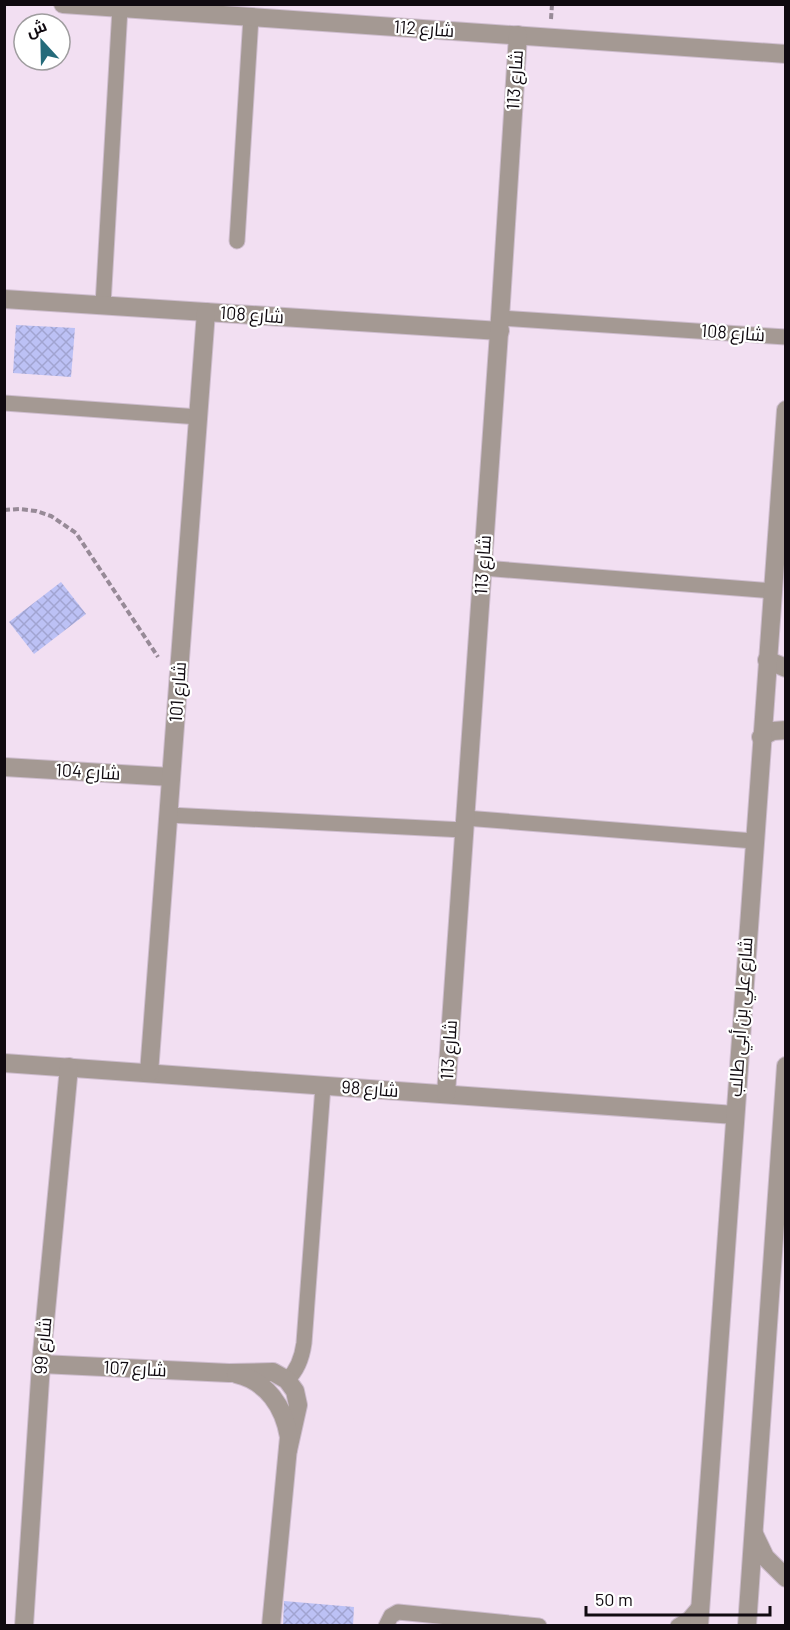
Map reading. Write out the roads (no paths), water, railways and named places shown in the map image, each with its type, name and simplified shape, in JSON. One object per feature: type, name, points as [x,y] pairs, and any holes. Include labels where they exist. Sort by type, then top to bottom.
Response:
[{"type":"street","name":"شارع 112","points":[[63,4],[786,54]]},
{"type":"street","name":"شارع 113","points":[[446,1095],[518,35]]},
{"type":"street","name":"شارع 108","points":[[4,299],[206,312],[500,324]]},
{"type":"street","name":"شارع 101","points":[[149,1073],[206,312]]},
{"type":"street","name":"شارع علي بن أبي طالب","points":[[699,1626],[786,410]]},
{"type":"street","points":[[768,660],[786,668]]},
{"type":"street","points":[[761,737],[773,731],[786,730]]},
{"type":"street","name":"شارع 104","points":[[4,767],[171,777]]},
{"type":"street","name":"شارع 98","points":[[4,1063],[735,1115]]},
{"type":"street","points":[[747,1626],[786,1066]]},
{"type":"street","name":"شارع 99","points":[[24,1626],[41,1364],[69,1067]]},
{"type":"street","name":"شارع 107","points":[[41,1364],[229,1373],[273,1372],[287,1380],[295,1391],[298,1405],[288,1450]]},
{"type":"street","name":"شارع 107","points":[[229,1373],[254,1381],[265,1389],[274,1399],[286,1423],[289,1437],[271,1626]]},
{"type":"street","points":[[754,1534],[765,1557],[786,1578]]},
{"type":"lane","points":[[103,305],[120,8]]},
{"type":"lane","points":[[237,241],[251,17]]},
{"type":"lane","name":"شارع 108","points":[[500,324],[786,337]]},
{"type":"lane","points":[[4,403],[199,417]]},
{"type":"lane","points":[[483,568],[773,591]]},
{"type":"lane","points":[[169,815],[465,824],[754,841]]},
{"type":"lane","points":[[287,1380],[294,1373],[302,1355],[304,1343],[323,1086]]},
{"type":"lane","points":[[678,1626],[689,1619],[700,1606]]},
{"type":"lane","points":[[387,1626],[392,1616],[398,1612],[539,1626]]}]
